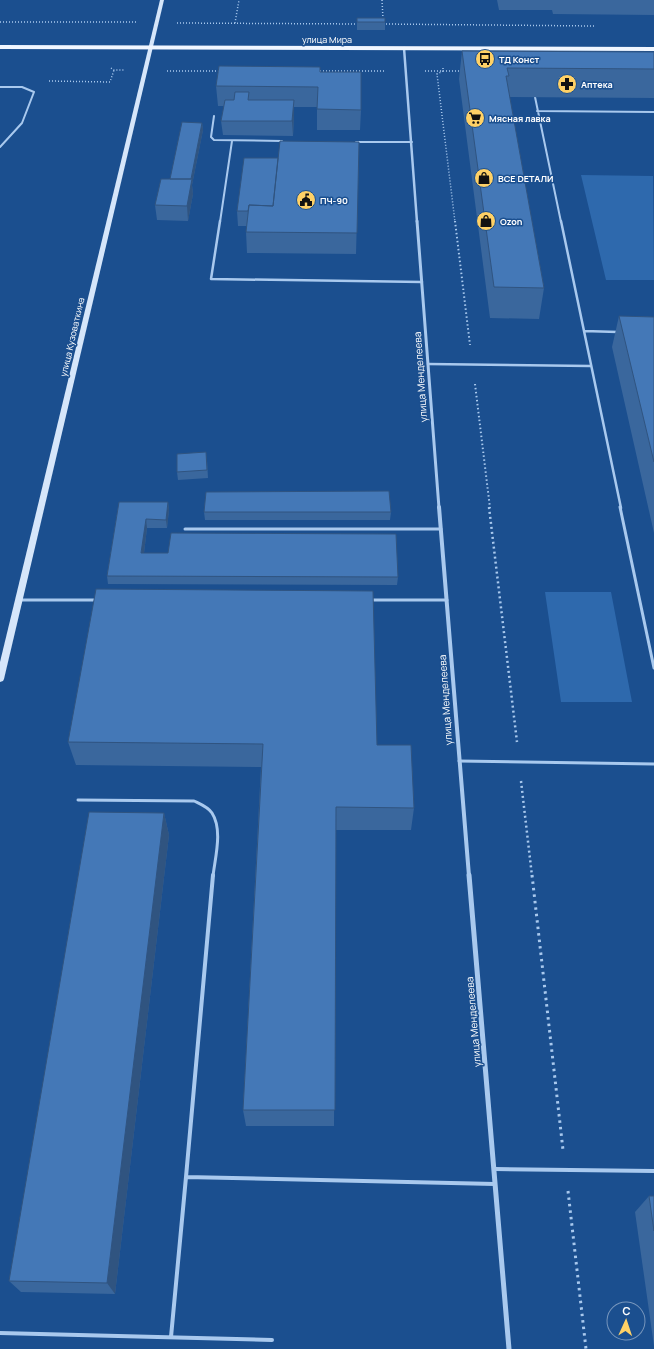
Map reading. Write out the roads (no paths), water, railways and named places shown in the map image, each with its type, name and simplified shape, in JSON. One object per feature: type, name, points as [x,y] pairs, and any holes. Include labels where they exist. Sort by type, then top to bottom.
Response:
[{"type":"main road","name":"улица Кузоваткина","points":[[0,679],[162,0]]},
{"type":"main road","name":"улица Мира","points":[[0,47],[654,49]]},
{"type":"street","name":"улица Менделеева","points":[[404,48],[459,761],[495,1169],[509,1349]]},
{"type":"lane","points":[[0,87],[23,87],[34,92],[22,123],[0,147]]},
{"type":"lane","points":[[535,97],[654,668]]},
{"type":"lane","points":[[537,111],[654,112]]},
{"type":"lane","points":[[214,116],[212,138],[218,141],[287,141]]},
{"type":"lane","points":[[232,141],[211,279],[422,282]]},
{"type":"lane","points":[[349,142],[412,142]]},
{"type":"lane","points":[[584,331],[623,332]]},
{"type":"lane","points":[[428,364],[590,366]]},
{"type":"lane","points":[[185,529],[441,529]]},
{"type":"lane","points":[[19,600],[98,600]]},
{"type":"lane","points":[[367,600],[447,600]]},
{"type":"lane","points":[[459,761],[654,764]]},
{"type":"lane","points":[[78,800],[194,801],[209,808],[215,819],[218,836],[171,1337]]},
{"type":"lane","points":[[495,1169],[654,1171]]},
{"type":"lane","points":[[186,1177],[496,1184]]},
{"type":"lane","points":[[0,1333],[272,1340]]},
{"type":"place","name":"ТД Конст","points":[[485,59]]},
{"type":"place","name":"Аптека","points":[[567,84]]},
{"type":"place","name":"Мясная лавка","points":[[475,118]]},
{"type":"place","name":"ВСЕ DEТАЛИ","points":[[484,178]]},
{"type":"place","name":"ПЧ-90","points":[[306,200]]},
{"type":"place","name":"Ozon","points":[[486,221]]}]
